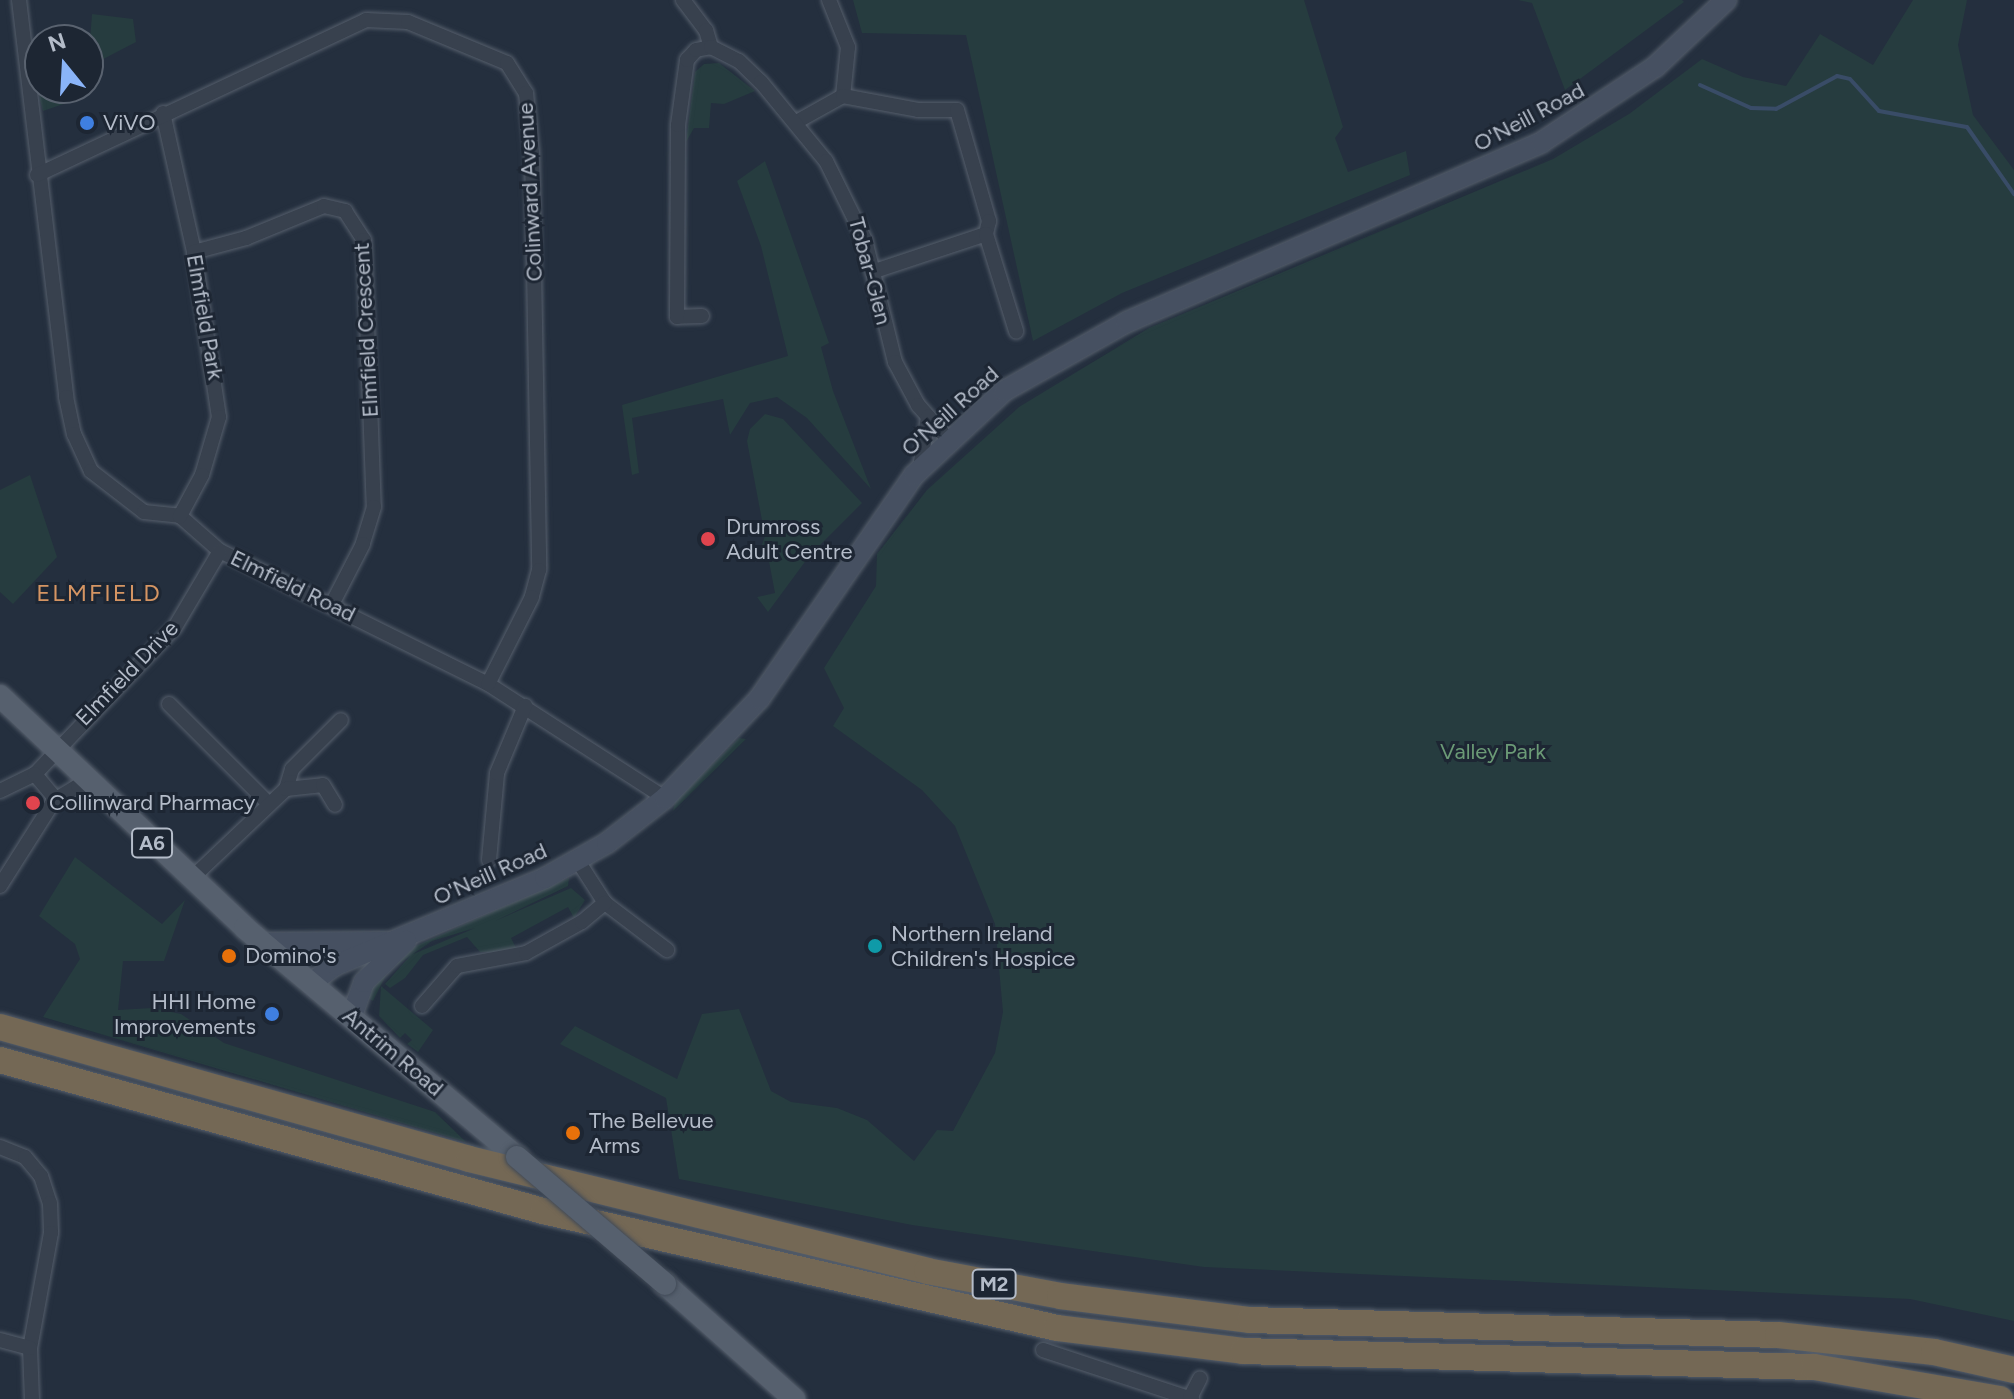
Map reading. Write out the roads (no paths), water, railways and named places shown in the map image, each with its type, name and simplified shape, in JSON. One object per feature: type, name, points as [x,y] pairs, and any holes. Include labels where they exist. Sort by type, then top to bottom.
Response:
[{"type":"highway","name":"M2","points":[[0,1027],[469,1159],[927,1271],[1060,1296],[1250,1320],[1778,1335],[1934,1352],[2014,1370]]},
{"type":"highway","name":"M2","points":[[0,1060],[527,1207],[1057,1328],[1243,1351],[1814,1367],[2000,1399]]},
{"type":"main road","name":"O'Neill Road","points":[[311,983],[336,965],[517,892],[578,861],[665,798],[759,699],[883,514],[920,468],[948,439],[1004,391],[1073,348],[1189,293],[1488,168],[1581,120],[1655,67],[1726,0]]},
{"type":"main road","name":"Antrim Road","points":[[0,696],[191,879],[263,943],[665,1284],[794,1399]]},
{"type":"main road","points":[[351,1018],[364,982],[414,932]]},
{"type":"main road","points":[[263,943],[389,942]]},
{"type":"street","points":[[19,0],[37,175],[66,397],[82,454],[102,481],[144,512],[180,516]]},
{"type":"street","points":[[683,0],[706,30],[711,47],[696,50],[687,60],[678,125],[677,317],[702,316]]},
{"type":"street","points":[[829,0],[848,47],[843,96]]},
{"type":"street","name":"Colinward Avenue","points":[[37,175],[366,20],[388,19],[443,34],[507,63],[526,93],[532,153],[539,570],[532,597],[488,684]]},
{"type":"street","name":"Tobar-Glen","points":[[711,47],[739,61],[798,121],[848,197],[872,272],[895,362],[928,417],[948,439]]},
{"type":"street","points":[[798,121],[843,96],[918,110],[957,110],[989,221],[986,234],[1016,331]]},
{"type":"street","name":"Elmfield Park","points":[[163,113],[194,252],[218,389],[219,429],[180,516]]},
{"type":"street","name":"Elmfield Crescent","points":[[194,252],[246,238],[324,206],[345,211],[361,231],[374,507],[363,544],[332,604]]},
{"type":"street","points":[[872,272],[986,234]]},
{"type":"street","points":[[920,468],[928,417]]},
{"type":"street","name":"Elmfield Road","points":[[180,516],[220,551],[488,684],[665,798]]},
{"type":"street","name":"Elmfield Drive","points":[[35,774],[54,749],[175,627],[220,551]]},
{"type":"street","points":[[169,704],[267,802]]},
{"type":"street","points":[[489,860],[497,773],[525,706]]},
{"type":"street","points":[[286,789],[292,769],[341,720]]},
{"type":"street","points":[[0,791],[35,774],[53,801]]},
{"type":"street","points":[[191,879],[267,802],[286,789],[323,785],[335,805]]},
{"type":"street","points":[[0,886],[53,801],[78,786],[92,786]]},
{"type":"street","points":[[578,861],[605,903],[667,950]]},
{"type":"street","points":[[422,1006],[457,966],[526,953],[582,922],[605,903]]},
{"type":"street","points":[[0,1147],[25,1157],[41,1176],[50,1203],[51,1233],[30,1348],[32,1399]]},
{"type":"street","points":[[0,1340],[30,1348]]},
{"type":"street","points":[[1043,1350],[1191,1398],[1200,1378]]},
{"type":"waterway","points":[[1700,85],[1751,108],[1776,109],[1837,76],[1850,79],[1879,111],[1967,127],[2014,194]]},
{"type":"place","name":"ViVO","points":[[87,123]]},
{"type":"place","name":"Drumross Adult Centre","points":[[708,539]]},
{"type":"place","name":"Collinward Pharmacy","points":[[33,803]]},
{"type":"place","name":"Northern Ireland Children's Hospice","points":[[875,946]]},
{"type":"place","name":"Domino's","points":[[229,956]]},
{"type":"place","name":"HHI Home Improvements","points":[[272,1014]]},
{"type":"place","name":"The Bellevue Arms","points":[[573,1133]]},
{"type":"district","name":"ELMFIELD","points":[[99,593]]},
{"type":"park label","name":"Valley Park","points":[[1493,752]]}]
